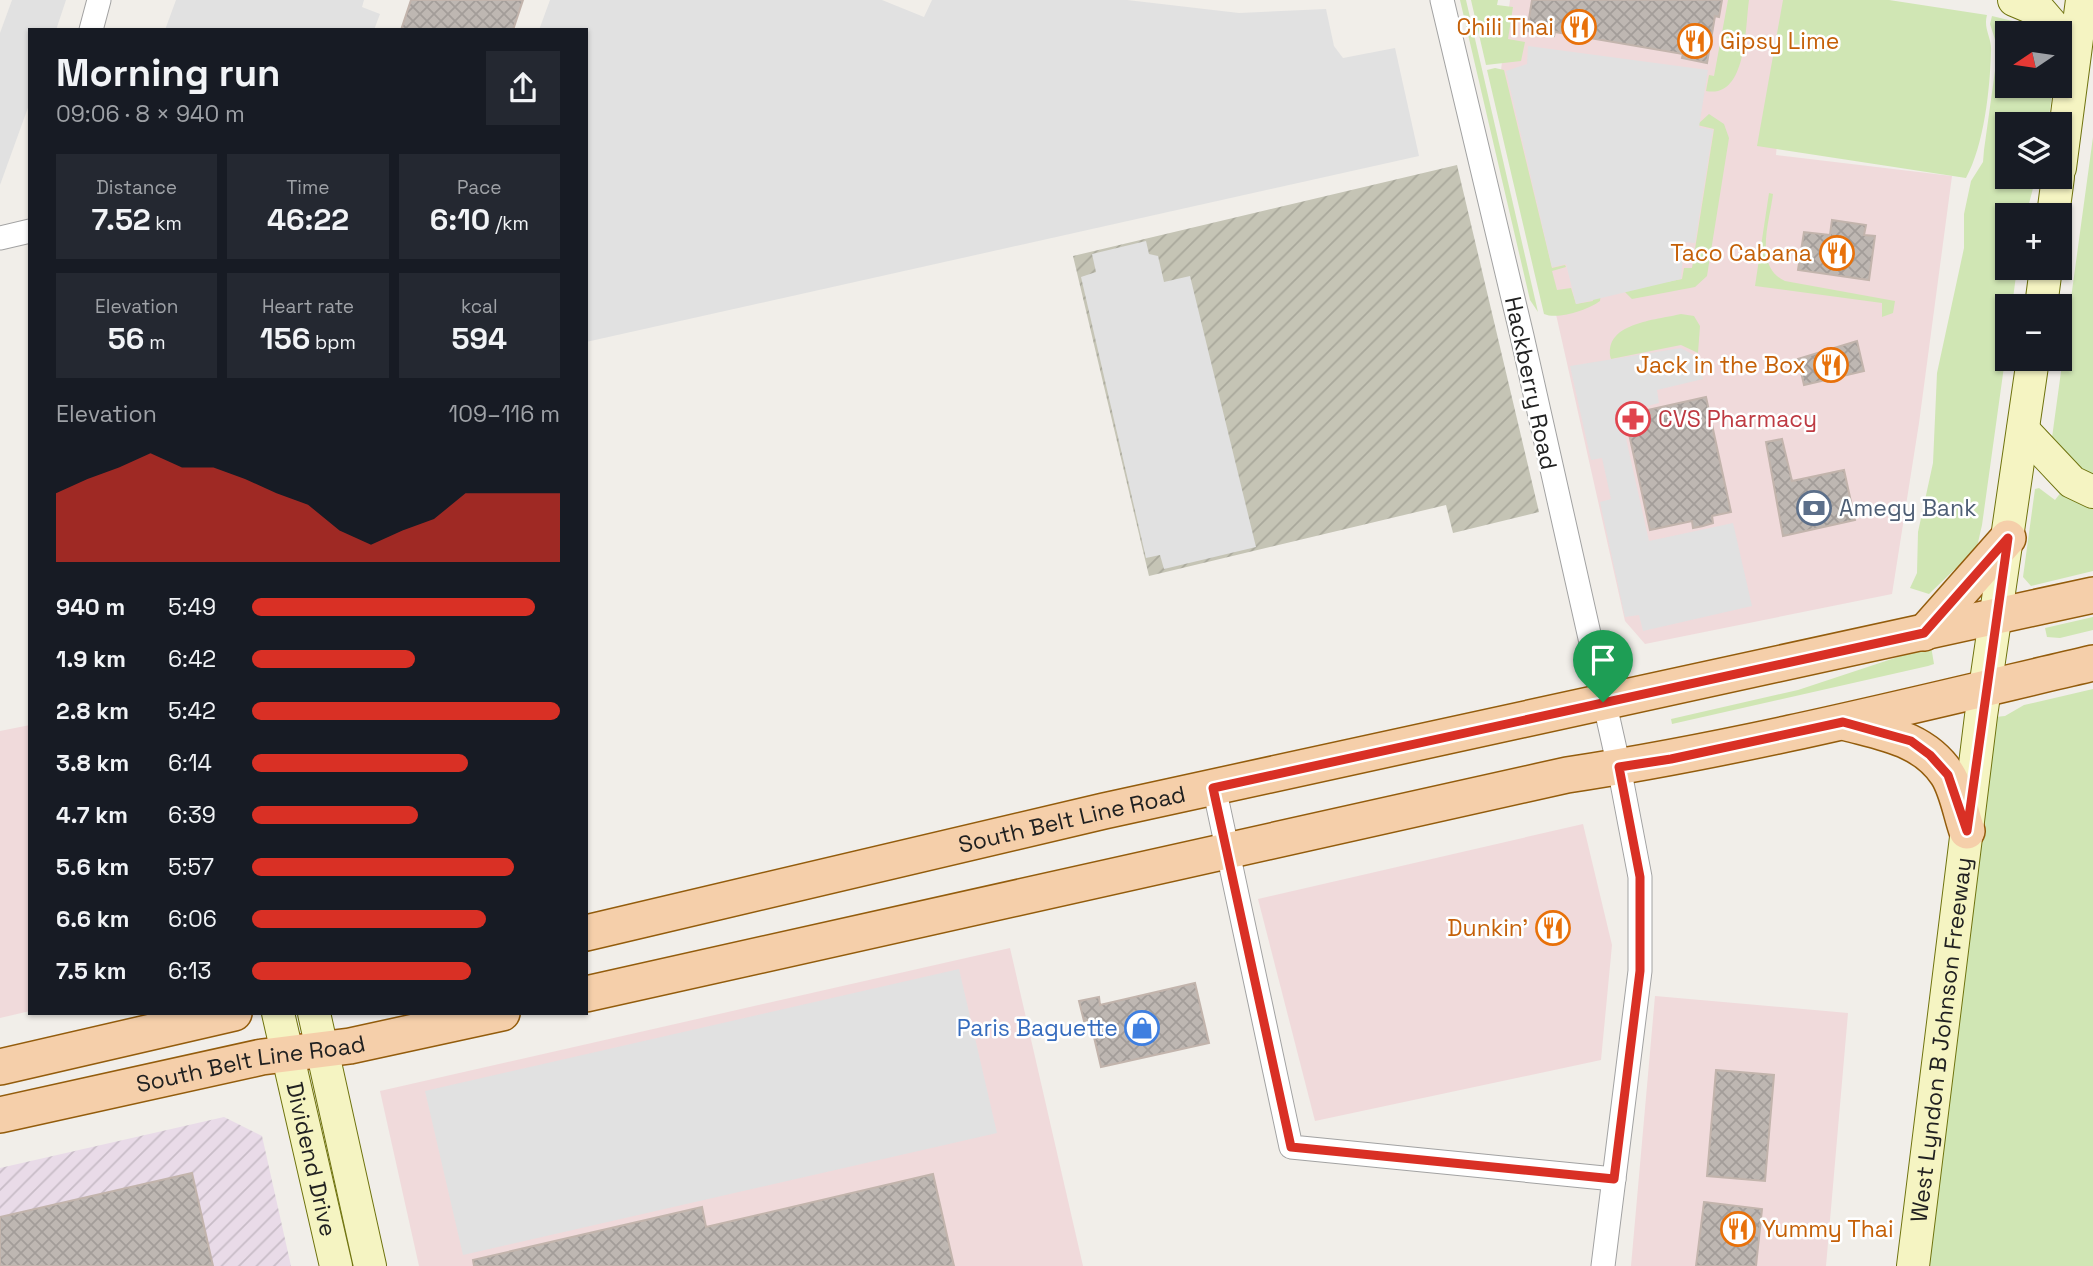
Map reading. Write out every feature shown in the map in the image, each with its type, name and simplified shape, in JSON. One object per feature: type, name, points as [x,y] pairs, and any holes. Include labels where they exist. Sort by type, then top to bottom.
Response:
[{"type":"main road","points":[[2014,0],[2040,11],[2048,21]]},
{"type":"main road","points":[[2068,112],[2082,0]]},
{"type":"main road","points":[[2072,61],[2074,65]]},
{"type":"main road","name":"West Lyndon B Johnson Freeway","points":[[1913,1266],[1985,688],[1998,616],[2031,371]]},
{"type":"main road","points":[[2023,430],[2072,482],[2093,492]]},
{"type":"main road","points":[[1924,633],[2008,538]]},
{"type":"main road","name":"South Belt Line Road","points":[[588,933],[1213,788],[2093,596]]},
{"type":"main road","points":[[588,994],[1567,775],[1671,759],[1843,722],[2093,663]]},
{"type":"main road","points":[[1843,722],[1911,741],[1930,755],[1948,775],[1967,831]]},
{"type":"main road","name":"South Belt Line Road","points":[[0,1067],[225,1015]]},
{"type":"main road","name":"Dividend Drive","points":[[278,1015],[335,1266]]},
{"type":"main road","name":"Dividend Drive","points":[[314,1015],[370,1266]]},
{"type":"main road","name":"South Belt Line Road","points":[[0,1115],[238,1062],[322,1050],[492,1015]]},
{"type":"street","points":[[92,28],[99,0]]},
{"type":"street","name":"Hackberry Road","points":[[1442,0],[1522,336],[1619,767],[1640,877],[1640,971],[1603,1266]]},
{"type":"street","points":[[0,238],[28,231]]},
{"type":"street","points":[[1213,788],[1291,1147],[1614,1179]]},
{"type":"shaded area","points":[[12,0],[66,0],[57,28],[28,28],[28,108],[0,185],[0,33]]},
{"type":"shaded area","points":[[176,0],[364,0],[362,7],[380,14],[375,28],[166,28]]},
{"type":"shaded area","points":[[550,0],[882,0],[924,17],[932,0],[1127,0],[1239,13],[1326,9],[1334,46],[1343,58],[1395,48],[1419,156],[588,342],[588,28],[540,28]]},
{"type":"shaded area","points":[[1510,0],[1790,0],[1776,155],[1952,176],[1919,423],[1892,594],[1645,644],[1625,621],[1501,70]]},
{"type":"shaded area","points":[[1528,46],[1708,70],[1699,127],[1713,130],[1695,243],[1684,242],[1681,279],[1576,304],[1566,264],[1552,267],[1506,71],[1527,64]]},
{"type":"shaded area","points":[[1457,165],[1539,512],[1453,533],[1446,505],[1149,576],[1073,256]]},
{"type":"shaded area","points":[[1146,241],[1149,254],[1158,256],[1164,282],[1190,276],[1256,547],[1164,569],[1160,555],[1146,558],[1081,277],[1096,272],[1092,254]]},
{"type":"shaded area","points":[[1681,348],[1697,357],[1703,379],[1657,390],[1659,403],[1640,408],[1634,401],[1620,412],[1649,541],[1733,523],[1752,606],[1643,631],[1639,615],[1625,617],[1600,502],[1611,499],[1602,458],[1591,460],[1570,366]]},
{"type":"shaded area","points":[[28,725],[28,1011],[0,1018],[0,731]]},
{"type":"shaded area","points":[[1583,824],[1612,945],[1601,1060],[1315,1121],[1258,899]]},
{"type":"shaded area","points":[[1010,948],[1083,1266],[419,1266],[380,1091]]},
{"type":"shaded area","points":[[959,969],[997,1133],[463,1255],[425,1091]]},
{"type":"shaded area","points":[[1655,996],[1848,1013],[1826,1266],[1631,1266]]},
{"type":"shaded area","points":[[224,1117],[262,1136],[291,1266],[0,1266],[0,1168]]},
{"type":"green space","points":[[1460,0],[1466,0],[1538,312],[1530,300]]},
{"type":"green space","points":[[1471,0],[1498,0],[1497,5],[1513,7],[1508,39],[1525,42],[1521,61],[1486,65]]},
{"type":"green space","points":[[1728,0],[1749,0],[1741,59],[1737,73],[1729,84],[1719,91],[1706,91],[1709,75],[1714,76]]},
{"type":"green space","points":[[1783,0],[1889,0],[1987,15],[1991,51],[1987,100],[1982,134],[1966,178],[1757,146]]},
{"type":"green space","points":[[1992,16],[2013,21],[1995,21],[1995,40],[1990,24]]},
{"type":"green space","points":[[1487,70],[1504,70],[1552,268],[1566,267],[1552,271],[1557,290],[1571,288],[1576,304],[1593,301],[1588,284],[1601,293],[1600,301],[1581,311],[1557,316],[1544,314]]},
{"type":"green space","points":[[1995,71],[1995,98],[2051,98],[2050,112],[1995,112],[1995,189],[2033,189],[2029,203],[1995,203],[1995,280],[2015,280],[2014,294],[1995,294],[1995,371],[2003,371],[1977,547],[1965,571],[1955,569],[1929,594],[1910,588],[1917,573],[1918,532],[1933,463],[1937,373],[1964,248],[1964,214],[1971,181],[1983,162]]},
{"type":"green space","points":[[1709,114],[1724,124],[1729,138],[1707,276],[1695,287],[1632,299],[1623,290],[1682,279],[1684,268],[1692,268],[1714,129],[1697,125]]},
{"type":"green space","points":[[2093,137],[2093,571],[2031,586],[2023,577],[2035,489],[2039,488],[2055,500],[2068,483],[2051,445],[2061,371],[2072,371],[2072,294]]},
{"type":"green space","points":[[1769,193],[1773,194],[1766,254],[1775,274],[1785,281],[1895,301],[1893,313],[1882,317],[1882,303],[1755,286]]},
{"type":"green space","points":[[1681,314],[1694,316],[1700,326],[1698,353],[1681,345],[1611,359],[1610,347],[1623,331],[1645,321]]},
{"type":"green space","points":[[2093,617],[2093,630],[2060,638],[2047,637],[2045,628]]},
{"type":"green space","points":[[1931,646],[1934,664],[1928,666],[1672,724],[1671,719],[1798,690]]},
{"type":"green space","points":[[2093,689],[2093,1266],[1928,1266],[1995,717],[2005,716],[2024,705]]},
{"type":"building","points":[[411,0],[523,0],[514,28],[402,28]]},
{"type":"building","points":[[1532,0],[1722,0],[1719,17],[1715,16],[1707,63],[1682,58],[1683,54],[1555,32],[1554,36],[1527,31]]},
{"type":"building","name":"Taco Cabana","points":[[1832,220],[1866,225],[1864,235],[1875,236],[1869,280],[1798,270],[1804,232],[1830,235]]},
{"type":"building","name":"Jack in the Box","points":[[1857,341],[1864,371],[1804,385],[1798,359]]},
{"type":"building","name":"CVS Pharmacy","points":[[1706,397],[1731,512],[1712,516],[1713,523],[1703,526],[1693,528],[1692,521],[1650,530],[1624,411],[1633,404],[1639,412]]},
{"type":"building","name":"Amegy Bank","points":[[1782,439],[1792,481],[1844,470],[1855,520],[1783,536],[1766,442]]},
{"type":"building","points":[[1195,983],[1209,1043],[1101,1067],[1090,1020],[1084,1021],[1079,1001],[1099,997],[1100,1005]]},
{"type":"building","points":[[1716,1070],[1774,1075],[1765,1181],[1707,1176]]},
{"type":"building","points":[[192,1173],[213,1266],[0,1266],[0,1217]]},
{"type":"building","points":[[933,1174],[954,1266],[474,1266],[473,1260],[702,1207],[706,1227]]},
{"type":"building","points":[[1704,1202],[1762,1209],[1756,1266],[1696,1266]]},
{"type":"place","name":"Chili Thai","points":[[1579,27]]},
{"type":"place","name":"Gipsy Lime","points":[[1695,41]]},
{"type":"place","name":"Taco Cabana","points":[[1837,253]]},
{"type":"place","name":"Jack in the Box","points":[[1831,365]]},
{"type":"place","name":"CVS Pharmacy","points":[[1633,419]]},
{"type":"place","name":"Amegy Bank","points":[[1814,508]]},
{"type":"place","name":"Dunkin'","points":[[1553,928]]},
{"type":"place","name":"Paris Baguette","points":[[1142,1028]]},
{"type":"place","name":"Yummy Thai","points":[[1738,1229]]},
{"type":"route","points":[[2008,538],[1967,831],[1948,775],[1930,755],[1911,741],[1843,722],[1671,759],[1619,767],[1640,877],[1640,971],[1614,1179],[1291,1147],[1213,788],[1603,702],[1924,633],[2008,538]]}]
